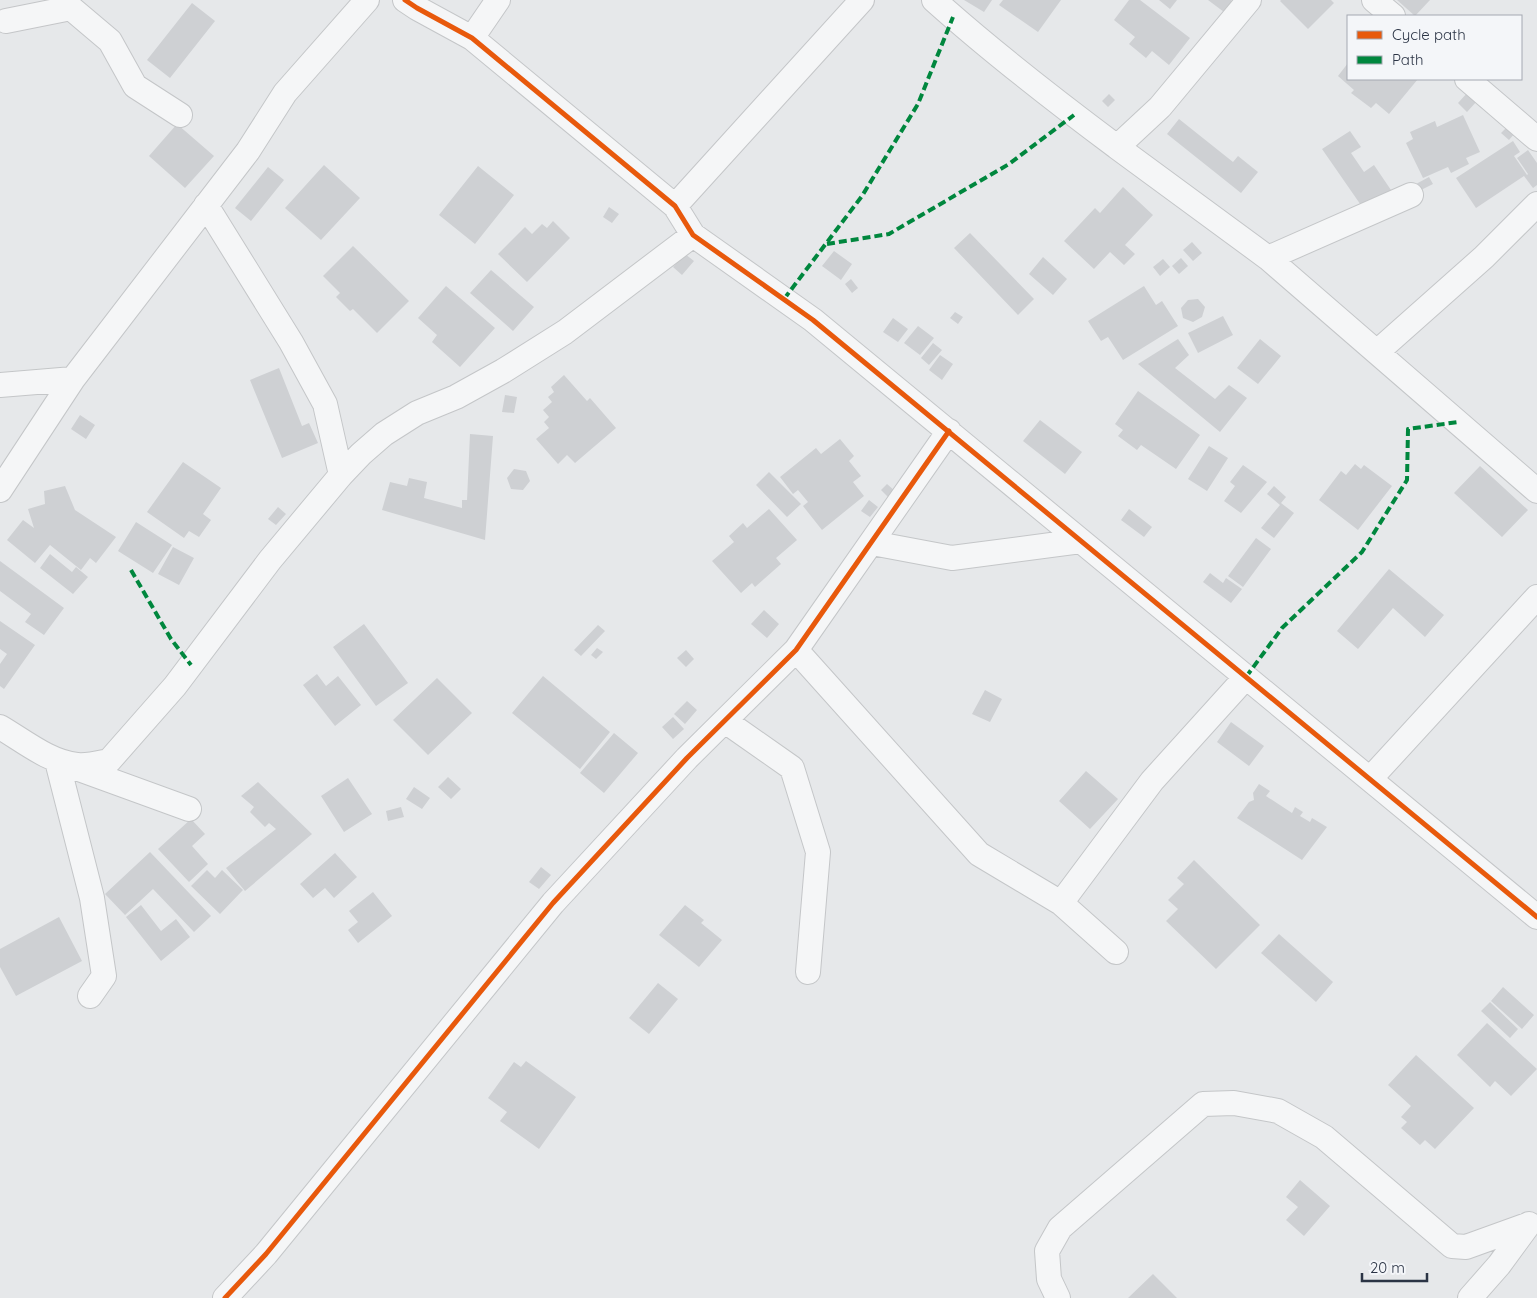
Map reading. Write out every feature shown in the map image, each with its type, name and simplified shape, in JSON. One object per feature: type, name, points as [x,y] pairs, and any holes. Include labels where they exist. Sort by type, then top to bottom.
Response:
[{"type":"street","points":[[3,25],[22,0]]},
{"type":"street","points":[[0,490],[72,379],[248,151],[285,93],[367,0]]},
{"type":"street","points":[[406,0],[472,38],[675,206],[692,235],[813,320],[1537,918]]},
{"type":"street","points":[[472,38],[498,0]]},
{"type":"street","points":[[675,206],[862,0]]},
{"type":"street","points":[[934,0],[1074,115],[1268,258],[1537,491]]},
{"type":"street","points":[[1117,147],[1160,107],[1249,0]]},
{"type":"street","points":[[1374,0],[1392,15]]},
{"type":"street","points":[[3,25],[72,8],[110,41],[135,86],[180,115]]},
{"type":"street","points":[[1468,80],[1537,139]]},
{"type":"street","points":[[1268,258],[1411,195]]},
{"type":"street","points":[[1377,352],[1484,258],[1537,204]]},
{"type":"street","points":[[206,205],[291,342],[325,404],[341,475]]},
{"type":"street","points":[[57,761],[79,766],[109,761],[175,686],[270,560],[341,475],[384,434],[417,413],[456,397],[503,371],[565,332],[692,235]]},
{"type":"street","points":[[0,385],[72,379]]},
{"type":"street","points":[[225,1298],[266,1254],[553,903],[687,758],[796,650],[948,432]]},
{"type":"street","points":[[872,543],[952,558],[1081,541]]},
{"type":"street","points":[[1370,779],[1537,597]]},
{"type":"street","points":[[796,650],[979,854],[1061,903],[1116,952]]},
{"type":"street","points":[[1061,903],[1152,780],[1246,677]]},
{"type":"street","points":[[725,721],[792,768],[818,852],[808,972]]},
{"type":"street","points":[[0,727],[57,761],[189,809]]},
{"type":"street","points":[[57,761],[92,898],[104,976],[90,996]]},
{"type":"street","points":[[1058,1298],[1049,1279],[1047,1251],[1060,1228],[1203,1104],[1234,1103],[1278,1112],[1286,1116],[1324,1138],[1452,1246],[1466,1247],[1532,1220]]},
{"type":"street","points":[[1470,1298],[1499,1265],[1532,1220]]},
{"type":"building","points":[[964,0],[992,0],[984,12]]},
{"type":"building","points":[[1003,0],[1061,0],[1038,32],[999,5]]},
{"type":"building","points":[[1129,0],[1140,0],[1190,38],[1169,65],[1152,51],[1146,58],[1129,44],[1135,37],[1114,20]]},
{"type":"building","points":[[1159,0],[1177,0],[1170,9]]},
{"type":"building","points":[[1208,0],[1231,0],[1232,1],[1224,12]]},
{"type":"building","points":[[1281,0],[1331,0],[1334,3],[1308,29]]},
{"type":"building","points":[[1397,0],[1430,0],[1414,15]]},
{"type":"building","points":[[192,3],[215,21],[170,78],[147,60]]},
{"type":"building","points":[[1347,64],[1347,80],[1417,80],[1389,114],[1376,103],[1371,108],[1351,93],[1354,90],[1338,76]]},
{"type":"building","points":[[1468,92],[1477,101],[1467,112],[1458,103]]},
{"type":"building","points":[[1109,94],[1115,100],[1108,107],[1102,101]]},
{"type":"building","points":[[1463,115],[1480,152],[1466,158],[1469,164],[1451,173],[1448,167],[1423,178],[1406,143],[1413,139],[1410,132],[1435,121],[1437,127]]},
{"type":"building","points":[[1179,119],[1233,162],[1238,156],[1258,172],[1241,193],[1167,134]]},
{"type":"building","points":[[177,124],[214,156],[185,188],[149,156]]},
{"type":"building","points":[[1508,126],[1515,133],[1509,140],[1501,133]]},
{"type":"building","points":[[1350,131],[1361,147],[1351,153],[1364,172],[1374,165],[1393,193],[1365,211],[1322,149]]},
{"type":"building","points":[[1513,141],[1520,152],[1514,156],[1527,175],[1517,158],[1528,150],[1537,163],[1537,185],[1533,188],[1524,176],[1476,208],[1456,178]]},
{"type":"building","points":[[324,165],[360,198],[321,240],[285,208]]},
{"type":"building","points":[[478,166],[514,195],[475,244],[439,215]]},
{"type":"building","points":[[268,167],[284,180],[251,221],[235,208]]},
{"type":"building","points":[[1429,177],[1433,184],[1419,191],[1416,184]]},
{"type":"building","points":[[1123,187],[1153,215],[1125,245],[1135,254],[1124,265],[1110,252],[1094,269],[1064,241],[1095,208],[1100,213]]},
{"type":"building","points":[[609,207],[619,214],[612,223],[603,217]]},
{"type":"building","points":[[553,221],[570,238],[527,282],[498,254],[525,227],[532,234],[542,224],[547,228]]},
{"type":"building","points":[[970,233],[1034,299],[1018,315],[954,248]]},
{"type":"building","points":[[1192,242],[1202,253],[1193,261],[1183,250]]},
{"type":"building","points":[[353,246],[409,301],[377,333],[353,309],[350,311],[336,297],[340,293],[323,276]]},
{"type":"building","points":[[834,251],[852,264],[841,280],[822,266]]},
{"type":"building","points":[[685,254],[694,261],[682,275],[673,267]]},
{"type":"building","points":[[1043,257],[1067,279],[1053,295],[1029,274]]},
{"type":"building","points":[[1181,258],[1188,266],[1179,274],[1172,266]]},
{"type":"building","points":[[1163,259],[1170,267],[1160,276],[1153,267]]},
{"type":"building","points":[[491,270],[534,307],[513,331],[470,293]]},
{"type":"building","points":[[851,279],[858,288],[852,293],[845,284]]},
{"type":"building","points":[[446,286],[495,328],[460,367],[432,342],[437,335],[418,318]]},
{"type":"building","points":[[1144,286],[1156,305],[1162,301],[1178,326],[1123,360],[1108,337],[1101,341],[1088,321]]},
{"type":"building","points":[[1198,299],[1205,307],[1202,317],[1193,322],[1183,318],[1181,308],[1188,300]]},
{"type":"building","points":[[955,312],[963,317],[958,324],[950,318]]},
{"type":"building","points":[[1223,316],[1233,335],[1198,353],[1188,333]]},
{"type":"building","points":[[893,318],[908,329],[898,342],[883,332]]},
{"type":"building","points":[[918,326],[934,338],[920,355],[904,343]]},
{"type":"building","points":[[1178,339],[1189,355],[1175,368],[1215,399],[1229,385],[1247,398],[1220,432],[1138,364]]},
{"type":"building","points":[[1260,339],[1281,356],[1258,384],[1237,368]]},
{"type":"building","points":[[933,343],[942,350],[929,365],[921,358]]},
{"type":"building","points":[[940,355],[953,364],[942,380],[929,370]]},
{"type":"building","points":[[279,368],[302,426],[309,423],[318,443],[282,458],[250,380]]},
{"type":"building","points":[[564,375],[587,401],[590,398],[616,428],[575,463],[567,455],[558,464],[536,439],[549,428],[544,422],[549,417],[543,410],[552,402],[548,397],[554,392],[551,387]]},
{"type":"building","points":[[1138,391],[1200,435],[1176,469],[1141,445],[1137,450],[1118,436],[1123,430],[1115,424]]},
{"type":"building","points":[[505,395],[517,397],[514,413],[502,412]]},
{"type":"building","points":[[80,415],[95,425],[86,439],[71,429]]},
{"type":"building","points":[[1040,420],[1082,452],[1065,474],[1023,441]]},
{"type":"building","points":[[470,434],[493,436],[485,540],[382,510],[390,482],[407,486],[409,478],[427,482],[424,498],[462,508],[462,500],[467,500]]},
{"type":"building","points":[[840,439],[854,456],[849,461],[861,476],[853,482],[864,496],[822,530],[803,506],[808,502],[798,490],[793,494],[780,477],[816,448],[821,454]]},
{"type":"building","points":[[1209,446],[1228,458],[1207,491],[1188,479]]},
{"type":"building","points":[[183,462],[221,488],[203,514],[211,520],[199,537],[189,531],[184,538],[147,512]]},
{"type":"building","points":[[1355,464],[1361,469],[1364,465],[1392,486],[1358,530],[1319,500],[1341,471],[1346,475]]},
{"type":"building","points":[[1243,465],[1267,482],[1241,513],[1224,501],[1235,486],[1230,482]]},
{"type":"building","points":[[1480,466],[1528,510],[1502,537],[1454,493]]},
{"type":"building","points":[[514,469],[526,471],[530,481],[523,490],[511,489],[507,478]]},
{"type":"building","points":[[769,472],[801,504],[787,517],[756,485]]},
{"type":"building","points":[[887,484],[895,491],[889,498],[881,490]]},
{"type":"building","points":[[65,486],[75,510],[116,537],[96,563],[90,558],[81,570],[50,545],[35,563],[7,540],[23,520],[34,528],[28,509],[45,504],[44,491]]},
{"type":"building","points":[[1274,486],[1286,497],[1281,503],[1294,513],[1274,538],[1261,528],[1280,505],[1267,494]]},
{"type":"building","points":[[869,500],[878,507],[870,517],[861,511]]},
{"type":"building","points":[[278,507],[286,514],[276,525],[268,519]]},
{"type":"building","points":[[769,509],[797,540],[776,558],[781,564],[755,587],[752,583],[741,593],[712,561],[734,542],[729,536],[743,523],[747,528]]},
{"type":"building","points":[[1129,509],[1152,527],[1144,537],[1121,520]]},
{"type":"building","points":[[136,522],[172,545],[153,573],[118,551]]},
{"type":"building","points":[[1256,538],[1271,549],[1243,587],[1228,576]]},
{"type":"building","points":[[173,547],[194,558],[179,585],[158,574]]},
{"type":"building","points":[[50,554],[72,572],[76,567],[88,577],[73,594],[40,568]]},
{"type":"building","points":[[0,561],[64,608],[44,635],[25,622],[31,614],[0,591]]},
{"type":"building","points":[[1389,569],[1444,615],[1425,637],[1393,608],[1358,649],[1337,631]]},
{"type":"building","points":[[1210,573],[1223,583],[1226,578],[1242,589],[1231,603],[1203,582]]},
{"type":"building","points":[[764,610],[779,624],[767,638],[751,624]]},
{"type":"building","points":[[0,621],[35,645],[4,689],[0,686],[0,664],[7,654],[0,649]]},
{"type":"building","points":[[364,624],[408,683],[376,706],[333,647]]},
{"type":"building","points":[[598,625],[605,631],[581,656],[574,650]]},
{"type":"building","points":[[597,648],[603,652],[596,659],[591,655]]},
{"type":"building","points":[[686,650],[694,659],[686,667],[677,658]]},
{"type":"building","points":[[317,674],[326,686],[338,676],[361,705],[335,726],[303,685]]},
{"type":"building","points":[[543,676],[610,732],[580,769],[512,713]]},
{"type":"building","points":[[437,678],[472,713],[428,755],[393,720]]},
{"type":"building","points":[[985,690],[1002,699],[990,722],[972,714]]},
{"type":"building","points":[[687,701],[697,710],[685,724],[674,714]]},
{"type":"building","points":[[673,717],[684,729],[673,739],[662,727]]},
{"type":"building","points":[[1231,722],[1264,746],[1249,766],[1217,742]]},
{"type":"building","points":[[614,733],[638,753],[604,793],[580,773]]},
{"type":"building","points":[[1086,771],[1118,799],[1090,829],[1059,801]]},
{"type":"building","points":[[448,777],[461,789],[451,799],[438,787]]},
{"type":"building","points":[[348,778],[372,814],[344,832],[321,796]]},
{"type":"building","points":[[258,782],[312,834],[245,891],[226,868],[276,829],[269,823],[265,827],[250,812],[254,807],[241,796]]},
{"type":"building","points":[[1259,784],[1270,791],[1266,796],[1292,813],[1295,807],[1303,812],[1300,816],[1310,822],[1312,818],[1327,827],[1302,860],[1237,818],[1249,802],[1254,800],[1253,793]]},
{"type":"building","points":[[414,787],[430,798],[422,809],[406,799]]},
{"type":"building","points":[[401,807],[404,817],[388,821],[386,811]]},
{"type":"building","points":[[191,819],[205,834],[192,846],[208,864],[189,882],[158,849]]},
{"type":"building","points":[[150,852],[211,916],[194,932],[153,889],[125,915],[105,894]]},
{"type":"building","points":[[335,853],[357,877],[334,898],[325,888],[313,898],[300,884]]},
{"type":"building","points":[[1194,860],[1260,925],[1216,969],[1166,921],[1178,909],[1168,900],[1184,884],[1177,878]]},
{"type":"building","points":[[541,867],[551,875],[539,889],[529,882]]},
{"type":"building","points":[[207,870],[215,878],[222,870],[243,890],[220,914],[191,886]]},
{"type":"building","points":[[373,892],[392,916],[358,943],[348,930],[358,922],[349,911]]},
{"type":"building","points":[[141,905],[161,931],[176,919],[190,937],[161,961],[126,917]]},
{"type":"building","points":[[685,905],[704,920],[701,923],[722,940],[699,967],[659,935]]},
{"type":"building","points":[[59,917],[82,961],[16,996],[0,967],[0,949]]},
{"type":"building","points":[[1279,934],[1333,982],[1316,1002],[1261,953]]},
{"type":"building","points":[[658,983],[678,999],[649,1034],[629,1018]]},
{"type":"building","points":[[1503,987],[1534,1015],[1522,1029],[1491,1001]]},
{"type":"building","points":[[1490,1002],[1518,1029],[1510,1038],[1481,1011]]},
{"type":"building","points":[[1487,1023],[1537,1069],[1511,1096],[1495,1081],[1490,1087],[1457,1055]]},
{"type":"building","points":[[1416,1055],[1474,1108],[1435,1149],[1425,1140],[1420,1145],[1401,1128],[1407,1122],[1401,1117],[1411,1106],[1388,1085]]},
{"type":"building","points":[[526,1061],[576,1097],[539,1149],[500,1121],[507,1112],[488,1098],[514,1062],[521,1067]]},
{"type":"building","points":[[1300,1180],[1330,1206],[1304,1236],[1286,1220],[1298,1207],[1286,1197]]},
{"type":"building","points":[[1153,1274],[1177,1298],[1128,1298]]},
{"type":"marked path","points":[[784,299],[862,196],[918,104],[953,17]]},
{"type":"marked path","points":[[827,244],[889,234],[1009,164],[1074,115]]},
{"type":"marked path","points":[[1246,677],[1282,628],[1362,552],[1407,480],[1408,429],[1458,422]]},
{"type":"marked path","points":[[131,570],[171,639],[191,665]]},
{"type":"cycle path","points":[[405,0],[472,38],[675,206],[693,235],[813,320],[1537,917]]},
{"type":"cycle path","points":[[225,1298],[266,1254],[553,903],[687,758],[796,650],[949,431]]}]
